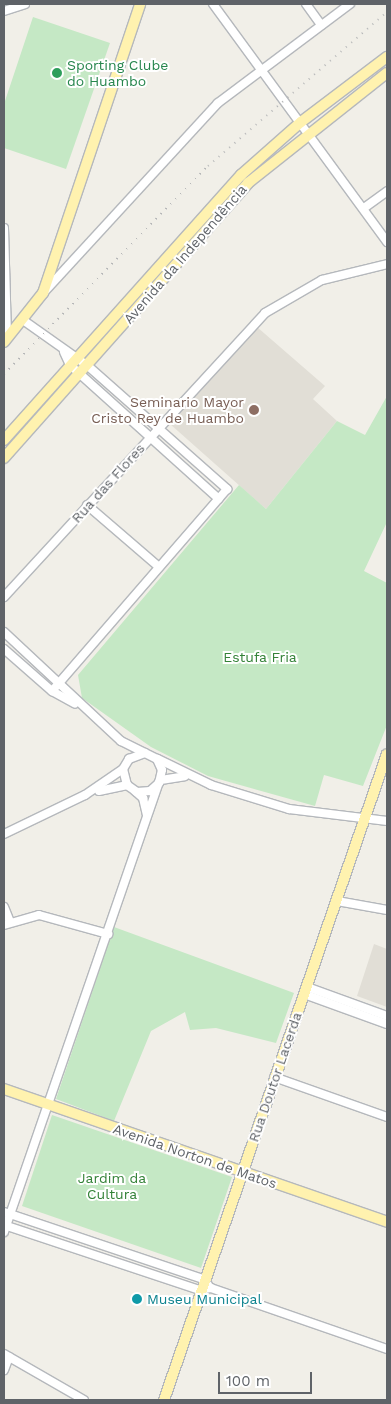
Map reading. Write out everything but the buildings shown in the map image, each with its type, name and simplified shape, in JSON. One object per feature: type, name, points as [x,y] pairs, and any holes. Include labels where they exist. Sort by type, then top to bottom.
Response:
[{"type":"main road","points":[[5,340],[23,320],[42,293],[140,4]]},
{"type":"main road","name":"Avenida da Independência","points":[[4,440],[241,175],[301,122],[386,60]]},
{"type":"main road","name":"Avenida da Independência","points":[[4,458],[81,374],[248,183],[309,132],[387,73]]},
{"type":"main road","points":[[18,424],[27,433]]},
{"type":"main road","name":"Rua Doutor Lacerda","points":[[164,1400],[199,1290],[387,754]]},
{"type":"main road","name":"Avenida Norton de Matos","points":[[4,1089],[387,1222]]},
{"type":"street","points":[[4,11],[25,4]]},
{"type":"street","points":[[213,4],[261,71],[309,132],[387,242]]},
{"type":"street","points":[[306,4],[321,25]]},
{"type":"street","points":[[42,293],[186,133],[261,71],[350,4]]},
{"type":"street","points":[[364,208],[387,191]]},
{"type":"street","points":[[4,228],[5,340]]},
{"type":"street","name":"Rua das Flores","points":[[4,597],[265,313],[322,280],[387,264]]},
{"type":"street","points":[[23,320],[74,361],[81,374],[219,499]]},
{"type":"street","points":[[52,691],[227,489],[88,366],[74,361]]},
{"type":"street","points":[[87,505],[158,567]]},
{"type":"street","points":[[4,632],[59,682],[79,705],[121,741],[192,776],[289,810],[364,820],[387,821]]},
{"type":"street","points":[[4,649],[52,691],[79,705]]},
{"type":"street","points":[[121,741],[129,787],[143,798],[147,817]]},
{"type":"street","points":[[4,834],[85,795],[124,766],[148,754]]},
{"type":"street","points":[[148,754],[160,764],[160,782],[48,1104],[7,1213],[4,1228],[61,1244],[199,1290],[211,1288],[387,1349]]},
{"type":"street","points":[[85,795],[129,787],[150,791],[160,782],[176,774],[192,776]]},
{"type":"street","points":[[337,901],[387,910]]},
{"type":"street","points":[[4,907],[7,924],[39,915],[108,934]]},
{"type":"street","points":[[305,990],[364,1012],[387,1024]]},
{"type":"street","points":[[364,1012],[387,1016]]},
{"type":"street","points":[[274,1077],[387,1117]]},
{"type":"street","points":[[7,1213],[203,1279],[211,1288]]},
{"type":"street","points":[[61,1244],[64,1231]]},
{"type":"street","points":[[131,1267],[134,1256]]},
{"type":"street","points":[[4,1370],[7,1355],[84,1400]]},
{"type":"shaded area","name":"Seminario Mayor Cristo Rey de Huambo","points":[[257,327],[325,386],[313,399],[337,421],[266,509],[170,424]]},
{"type":"shaded area","points":[[374,944],[387,949],[387,1007],[357,996]]},
{"type":"green space","name":"Sporting Clube do Huambo","points":[[33,17],[110,43],[66,169],[4,148],[4,104]]},
{"type":"green space","name":"Estufa Fria","points":[[387,396],[387,522],[364,571],[387,583],[387,725],[363,786],[324,775],[315,806],[208,776],[151,747],[82,698],[78,675],[239,485],[266,509],[337,421],[365,435]]},
{"type":"green space","points":[[114,927],[294,993],[276,1043],[216,1028],[190,1030],[185,1012],[151,1031],[114,1121],[56,1099]]},
{"type":"green space","name":"Jardim da Cultura","points":[[52,1115],[232,1177],[201,1268],[22,1206]]},
{"type":"railway","points":[[4,374],[208,166],[387,12]]},
{"type":"place","name":"Sporting Clube do Huambo","points":[[57,73]]},
{"type":"place","name":"Seminario Mayor Cristo Rey de Huambo","points":[[254,410]]},
{"type":"place","name":"Museu Municipal","points":[[137,1299]]}]
